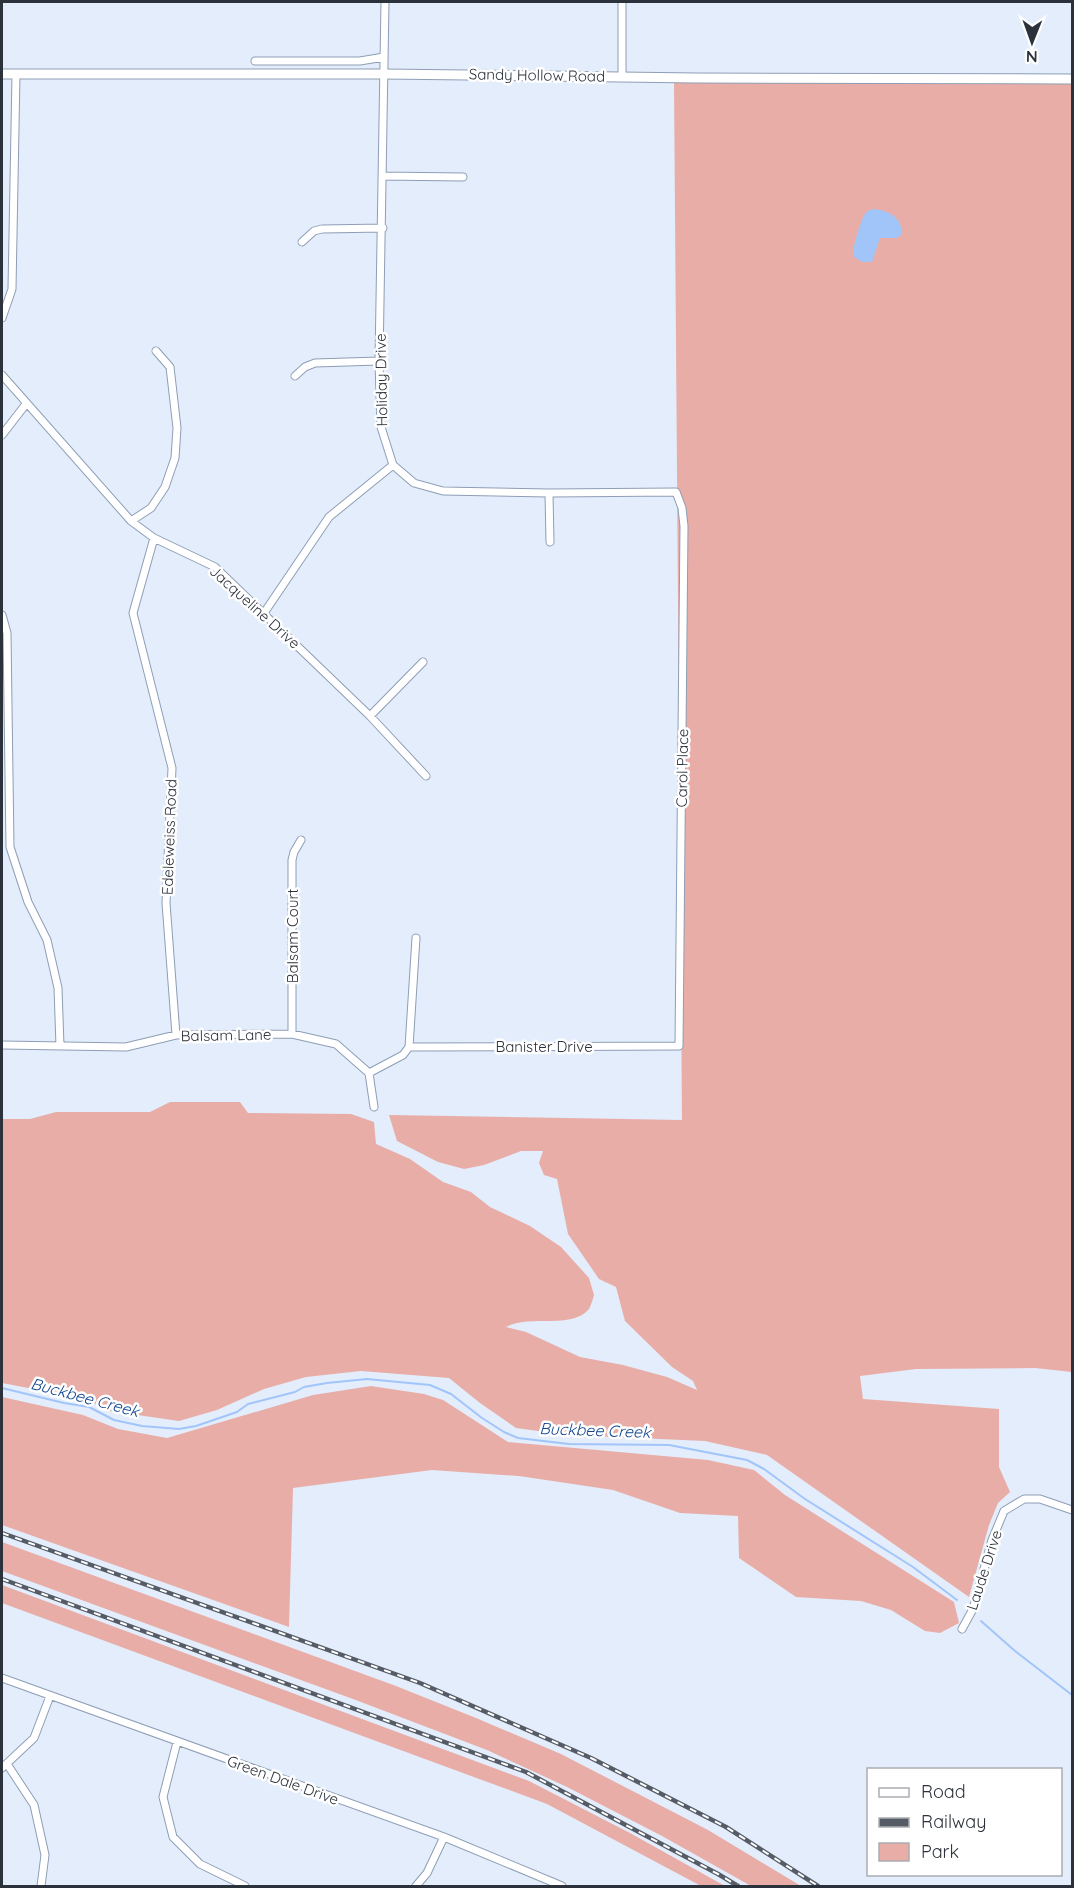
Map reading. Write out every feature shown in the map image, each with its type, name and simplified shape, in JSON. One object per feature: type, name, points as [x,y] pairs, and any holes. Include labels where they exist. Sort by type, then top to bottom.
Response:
[{"type":"street","name":"Holiday Drive","points":[[385,2],[379,361],[381,427],[393,465]]},
{"type":"street","points":[[622,2],[622,76]]},
{"type":"street","points":[[255,61],[360,61],[384,57]]},
{"type":"street","name":"Sandy Hollow Road","points":[[2,74],[1072,79]]},
{"type":"street","points":[[2,318],[12,290],[16,74]]},
{"type":"street","points":[[382,176],[463,177]]},
{"type":"street","points":[[302,242],[314,231],[322,229],[383,228]]},
{"type":"street","points":[[131,521],[151,508],[165,487],[175,458],[177,428],[170,367],[156,351]]},
{"type":"street","points":[[295,376],[305,367],[315,363],[379,361]]},
{"type":"street","name":"Jacqueline Drive","points":[[2,375],[131,521],[154,538],[215,567],[370,716],[426,776]]},
{"type":"street","points":[[2,435],[26,404]]},
{"type":"street","points":[[264,613],[329,517],[393,465],[414,483],[443,491],[549,493],[550,542]]},
{"type":"street","name":"Carol Place","points":[[549,493],[676,492],[682,508],[684,526],[679,1046]]},
{"type":"street","name":"Edeleweiss Road","points":[[154,538],[133,613],[172,768],[166,903],[176,1035]]},
{"type":"street","points":[[2,615],[7,633],[10,847],[28,902],[47,940],[58,988],[60,1046]]},
{"type":"street","points":[[370,716],[423,662]]},
{"type":"street","name":"Balsam Court","points":[[292,1034],[292,860],[301,840]]},
{"type":"street","points":[[374,1107],[369,1073],[403,1055],[409,1047],[416,938]]},
{"type":"street","name":"Balsam Lane","points":[[2,1045],[126,1047],[176,1035],[292,1034],[336,1044],[369,1073]]},
{"type":"street","name":"Banister Drive","points":[[409,1047],[679,1046]]},
{"type":"street","name":"Laude Drive","points":[[962,1629],[973,1609],[992,1540],[1004,1511],[1024,1499],[1040,1499],[1072,1510]]},
{"type":"street","name":"Green Dale Drive","points":[[2,1678],[444,1838],[562,1887]]},
{"type":"street","points":[[42,1887],[45,1855],[34,1805],[4,1766],[34,1738],[50,1696]]},
{"type":"street","points":[[177,1742],[163,1797],[173,1837],[200,1864],[245,1887]]},
{"type":"street","points":[[416,1887],[427,1874],[444,1838]]},
{"type":"green space","points":[[1072,82],[1072,1372],[1035,1368],[916,1369],[860,1376],[863,1399],[999,1409],[999,1467],[1010,1492],[998,1503],[989,1525],[969,1597],[767,1455],[705,1441],[568,1435],[516,1428],[449,1378],[361,1371],[306,1377],[264,1389],[217,1410],[179,1421],[110,1411],[86,1399],[2,1383],[2,1119],[30,1119],[56,1112],[150,1112],[170,1102],[240,1102],[248,1113],[351,1114],[374,1122],[376,1144],[410,1159],[443,1182],[471,1192],[490,1207],[530,1226],[561,1247],[589,1278],[594,1295],[589,1309],[581,1315],[572,1319],[515,1323],[506,1327],[526,1332],[580,1357],[623,1365],[667,1377],[697,1390],[693,1381],[672,1367],[625,1321],[616,1287],[599,1279],[568,1234],[557,1179],[544,1175],[539,1163],[543,1151],[521,1151],[484,1165],[464,1169],[438,1162],[397,1141],[389,1115],[682,1120],[674,83]]},
{"type":"green space","points":[[371,1386],[424,1394],[443,1400],[508,1442],[708,1460],[754,1470],[785,1495],[954,1602],[959,1623],[940,1633],[925,1631],[891,1610],[861,1601],[796,1597],[739,1558],[738,1516],[680,1513],[613,1490],[519,1476],[432,1470],[293,1488],[289,1627],[2,1525],[2,1397],[83,1415],[118,1429],[167,1438],[313,1395]]},
{"type":"green space","points":[[2,1542],[396,1686],[561,1754],[708,1830],[801,1886],[751,1886],[662,1836],[567,1787],[487,1750],[2,1571]]},
{"type":"green space","points":[[2,1585],[529,1781],[630,1833],[725,1886],[701,1886],[547,1804],[2,1603]]},
{"type":"water","points":[[873,209],[884,211],[897,219],[902,234],[897,238],[880,238],[872,262],[862,262],[853,256],[854,248],[863,217]]},
{"type":"waterway","name":"Buckbee Creek","points":[[2,1388],[89,1407],[114,1420],[142,1426],[179,1429],[196,1426],[237,1412],[248,1404],[295,1392],[304,1387],[367,1379],[430,1385],[451,1394],[482,1418],[518,1438],[569,1444],[669,1445],[747,1460],[913,1567],[957,1600]]},
{"type":"waterway","points":[[981,1621],[1015,1651],[1072,1695]]},
{"type":"railway","points":[[2,1533],[420,1683],[591,1758],[726,1827],[818,1886]]},
{"type":"railway","points":[[2,1579],[526,1772],[738,1886]]}]
